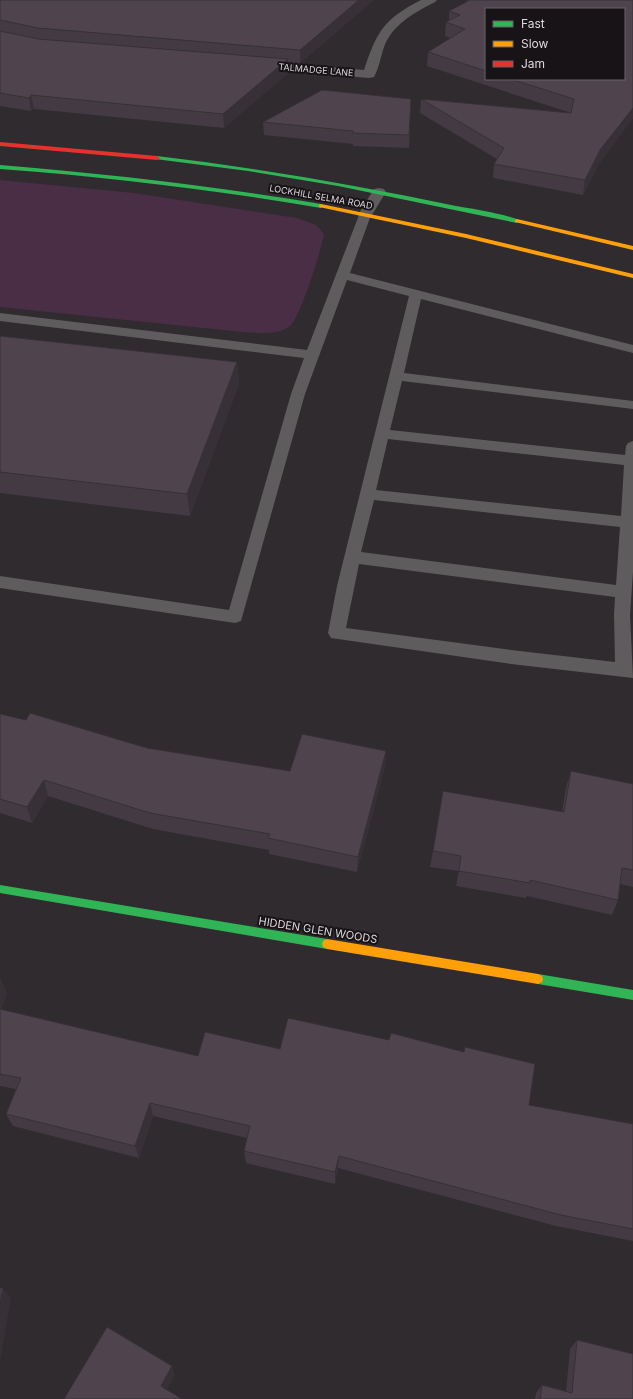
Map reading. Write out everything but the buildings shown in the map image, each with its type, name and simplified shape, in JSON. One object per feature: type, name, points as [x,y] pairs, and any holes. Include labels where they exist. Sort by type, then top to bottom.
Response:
[{"type":"main road","name":"LOCKHILL SELMA ROAD","points":[[0,144],[165,159],[332,183],[476,211],[633,248]]},
{"type":"main road","name":"LOCKHILL SELMA ROAD","points":[[0,167],[78,173],[212,189],[299,202],[449,232],[633,276]]},
{"type":"main road","name":"HIDDEN GLEN WOODS","points":[[0,889],[633,995]]},
{"type":"street","name":"TALMADGE LANE","points":[[244,64],[370,74],[383,35],[399,19],[421,4],[431,0]]},
{"type":"street","points":[[365,215],[379,192]]},
{"type":"lane","points":[[0,582],[235,617],[298,394],[365,215]]},
{"type":"lane","points":[[342,275],[633,349]]},
{"type":"lane","points":[[382,434],[633,453],[624,592],[628,616],[628,670],[511,657],[337,633],[352,557],[416,293]]},
{"type":"lane","points":[[0,317],[312,355]]},
{"type":"lane","points":[[396,376],[633,406]]},
{"type":"lane","points":[[367,494],[628,522]]},
{"type":"lane","points":[[352,557],[624,592]]},
{"type":"shaded area","points":[[0,180],[134,193],[297,218],[316,225],[324,234],[315,268],[300,310],[290,326],[278,332],[263,333],[233,331],[0,307]]},
{"type":"traffic: fast","points":[[157,158],[203,163],[338,184],[517,221]]},
{"type":"traffic: fast","points":[[0,167],[161,182],[321,206]]},
{"type":"traffic: fast","points":[[0,889],[327,944]]},
{"type":"traffic: fast","points":[[538,979],[633,995]]},
{"type":"traffic: slow","points":[[321,206],[466,236],[633,276]]},
{"type":"traffic: slow","points":[[517,221],[633,248]]},
{"type":"traffic: slow","points":[[327,944],[538,979]]},
{"type":"traffic: jam","points":[[0,144],[157,158]]}]
